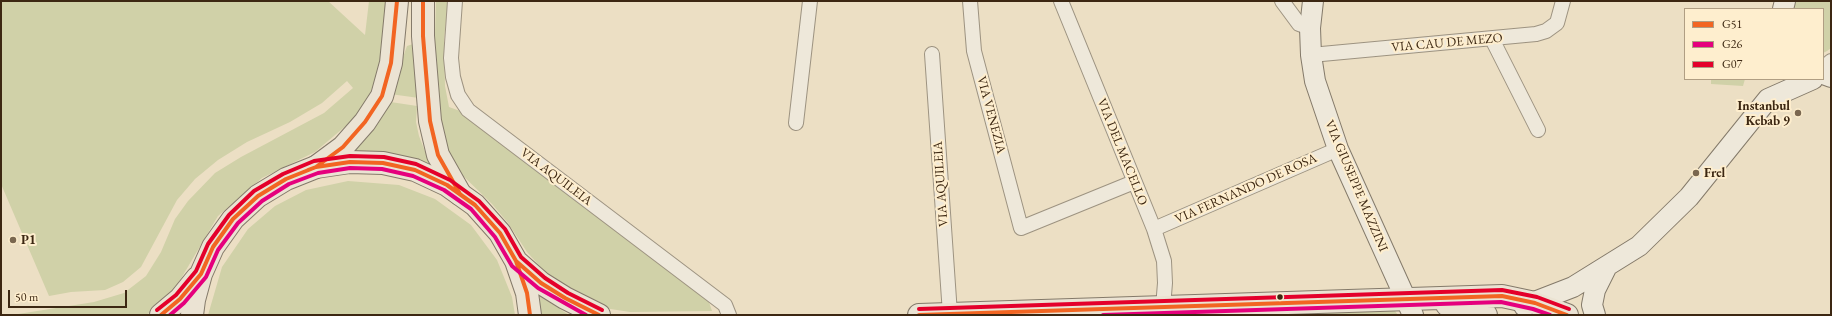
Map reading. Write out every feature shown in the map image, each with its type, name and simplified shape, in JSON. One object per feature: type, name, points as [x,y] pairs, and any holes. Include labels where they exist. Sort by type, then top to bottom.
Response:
[{"type":"main road","points":[[316,167],[343,147],[366,122],[382,96],[391,63],[396,1]]},
{"type":"main road","points":[[423,1],[423,36],[430,121],[438,155],[460,194]]},
{"type":"main road","points":[[192,315],[194,300],[201,274],[213,247],[233,219],[258,196],[286,179],[316,167],[350,162],[383,163],[415,170],[447,185],[475,205],[500,233],[516,261],[527,293],[530,315]]},
{"type":"main road","points":[[516,261],[541,283],[565,298],[599,315]]},
{"type":"main road","points":[[161,315],[180,299],[201,274]]},
{"type":"main road","points":[[1409,307],[1502,296],[1535,303],[1567,315]]},
{"type":"main road","points":[[919,315],[1162,307],[1190,311],[1452,306],[1486,315]]},
{"type":"street","name":"VIA AQUILEIA","points":[[455,1],[451,58],[453,77],[458,95],[468,110],[724,306],[729,315]]},
{"type":"street","points":[[796,123],[810,1]]},
{"type":"street","name":"VIA VENEZIA","points":[[970,1],[974,51],[1021,228],[1134,182]]},
{"type":"street","name":"VIA DEL MACELLO","points":[[1061,1],[1154,229],[1164,261],[1165,283],[1162,307]]},
{"type":"street","points":[[1282,1],[1299,24],[1310,28]]},
{"type":"street","name":"VIA GIUSEPPE MAZZINI","points":[[1313,1],[1310,28],[1311,55],[1315,81],[1338,149],[1409,307]]},
{"type":"street","name":"VIA CAU DE MEZO","points":[[1311,55],[1536,34],[1546,31],[1556,23],[1563,1]]},
{"type":"street","points":[[1492,39],[1538,130]]},
{"type":"street","name":"VIA AQUILEIA","points":[[932,54],[950,314]]},
{"type":"street","points":[[1452,306],[1520,308],[1573,287],[1639,246],[1689,197],[1768,100],[1811,80]]},
{"type":"street","name":"VIA FERNANDO DE ROSA","points":[[1154,229],[1338,149]]},
{"type":"street","points":[[1595,315],[1592,304],[1595,290],[1607,266]]},
{"type":"green space","points":[[1,1],[328,1],[365,35],[369,1],[388,1],[386,37],[378,71],[369,97],[354,119],[315,152],[262,178],[218,216],[176,287],[150,313],[144,315],[12,315],[94,302],[124,293],[146,276],[161,252],[175,219],[188,201],[215,173],[241,157],[324,113],[353,88],[347,81],[322,103],[290,122],[247,142],[218,160],[195,179],[177,200],[141,267],[123,282],[105,290],[71,292],[49,296],[1,184]]},
{"type":"green space","points":[[436,1],[448,1],[444,39],[445,86],[449,107],[460,111],[709,302],[712,311],[630,312],[604,308],[552,280],[527,252],[508,223],[492,204],[455,168],[443,144],[434,68]]},
{"type":"green space","points":[[1794,1],[1831,1],[1831,48],[1824,52],[1824,8],[1793,8]]},
{"type":"green space","points":[[413,44],[416,48],[419,98],[390,94],[407,46]]},
{"type":"green space","points":[[1711,80],[1745,80],[1743,86],[1711,84]]},
{"type":"green space","points":[[384,101],[417,106],[416,122],[419,136],[433,167],[367,159],[348,148]]},
{"type":"green space","points":[[348,181],[399,185],[435,199],[471,225],[497,260],[512,297],[515,315],[208,315],[222,267],[248,229],[275,206],[306,190]]},
{"type":"green space","points":[[539,295],[569,315],[536,315],[535,296]]},
{"type":"green space","points":[[1395,311],[1398,315],[1237,315]]},
{"type":"transit line","name":"G51","points":[[308,170],[316,167],[343,147],[365,122],[382,96],[391,63],[397,1]]},
{"type":"transit line","name":"G51","points":[[423,1],[423,36],[430,121],[438,155],[460,194],[475,205],[500,233],[516,261],[541,283],[565,298],[599,315]]},
{"type":"transit line","name":"G07","points":[[157,310],[176,295],[196,271],[208,244],[229,215],[254,191],[283,174],[314,161],[350,156],[384,157],[416,164],[450,180],[479,201],[505,229],[521,257],[545,278],[568,293],[602,310]]},
{"type":"transit line","name":"G51","points":[[161,315],[180,299],[201,274],[213,247],[233,219],[258,196],[286,179],[316,167],[350,162],[383,163],[415,170],[447,185],[475,205],[500,233],[516,261],[527,293],[530,315]]},
{"type":"transit line","name":"G26","points":[[170,315],[184,303],[206,277],[218,250],[238,223],[262,201],[289,184],[318,173],[350,168],[382,169],[413,176],[444,190],[471,209],[495,237],[512,266],[538,288],[586,315]]},
{"type":"transit line","name":"G07","points":[[919,309],[1502,290],[1537,297],[1569,309]]},
{"type":"transit line","name":"G51","points":[[919,315],[1502,296],[1535,303],[1567,315]]},
{"type":"transit line","name":"G26","points":[[1103,315],[1501,302],[1533,309],[1550,315]]},
{"type":"place","name":"Instanbul Kebab 9","points":[[1798,113]]},
{"type":"place","name":"Frel","points":[[1696,173]]},
{"type":"place","name":"P1","points":[[13,240]]}]
